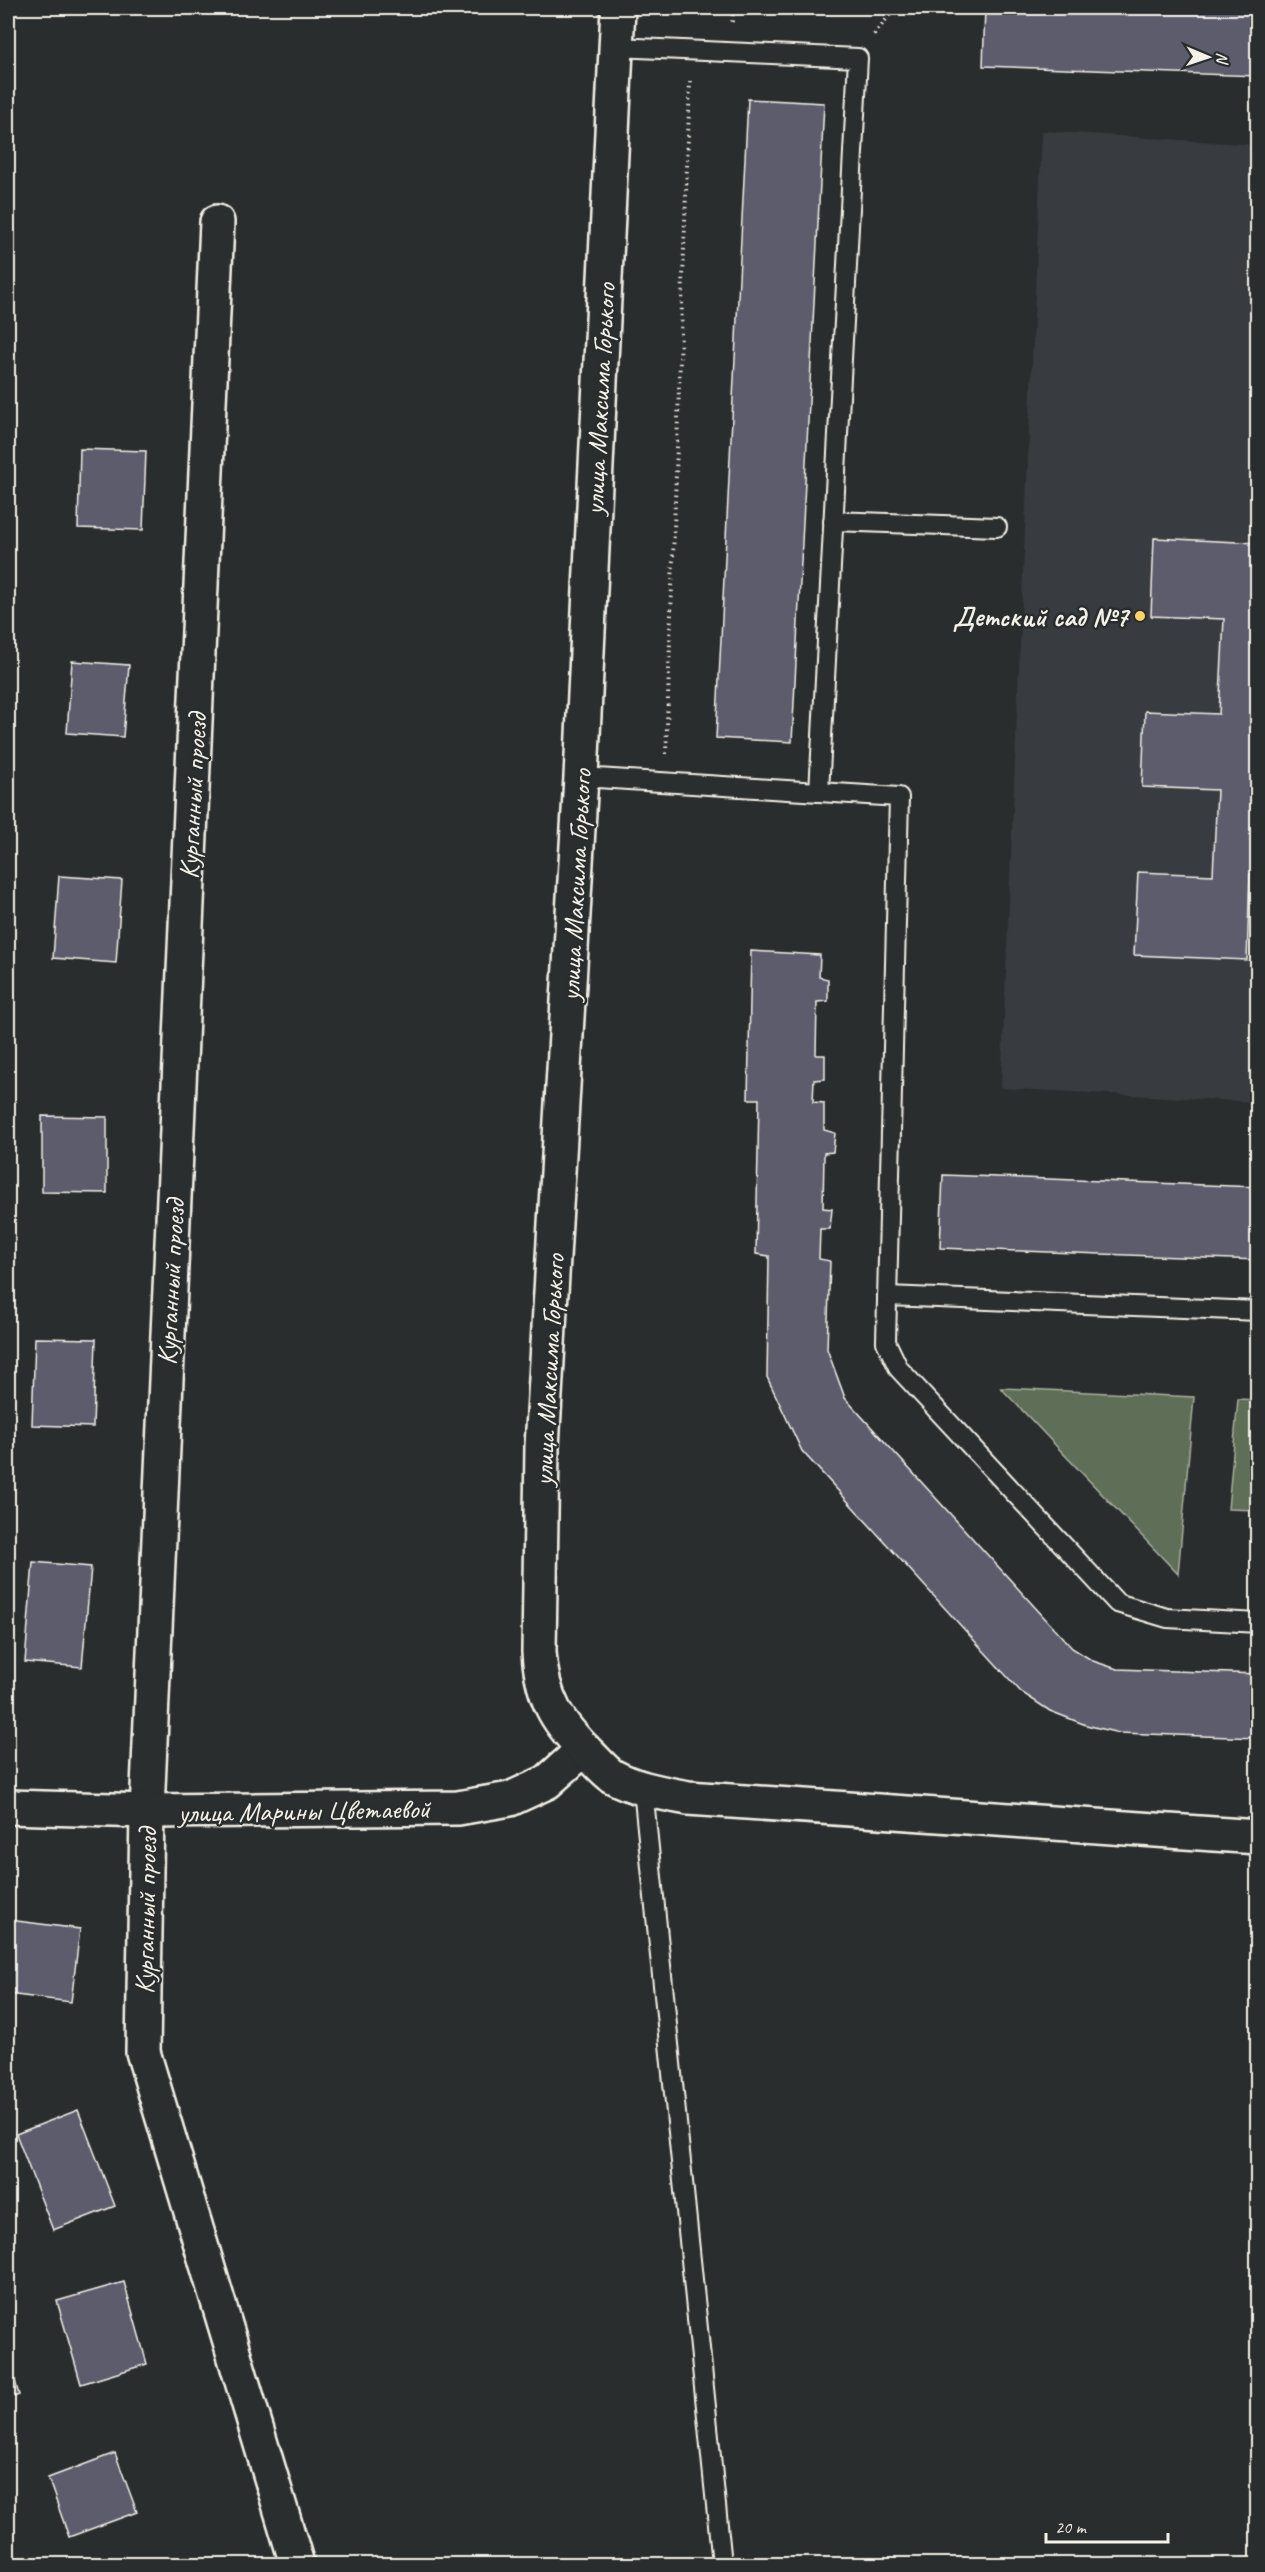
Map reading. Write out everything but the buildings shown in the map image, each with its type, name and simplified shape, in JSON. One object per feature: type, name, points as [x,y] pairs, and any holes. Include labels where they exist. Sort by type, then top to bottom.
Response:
[{"type":"street","name":"улица Максима Горького","points":[[618,8],[581,777],[542,1447],[540,1679],[561,1723],[584,1749],[611,1775],[643,1789],[688,1798],[1257,1837]]},
{"type":"street","name":"Курганный проезд","points":[[217,222],[147,1811],[143,2052],[297,2565]]},
{"type":"street","name":"улица Марины Цветаевой","points":[[8,1807],[147,1811],[458,1808],[510,1799],[547,1782],[584,1749]]},
{"type":"lane","points":[[616,47],[858,58],[819,792]]},
{"type":"lane","points":[[833,521],[998,527]]},
{"type":"lane","points":[[581,777],[899,797],[886,1342],[899,1369],[1117,1603],[1167,1618],[1257,1623]]},
{"type":"lane","points":[[887,1296],[1257,1311]]},
{"type":"lane","points":[[643,1789],[722,2565]]},
{"type":"path","points":[[665,782],[691,50]]},
{"type":"shaded area","name":"Детский сад №7","points":[[1042,131],[1257,145],[1257,1102],[1001,1088]]},
{"type":"green space","points":[[1001,1388],[1194,1397],[1178,1574]]},
{"type":"green space","points":[[1238,1399],[1257,1400],[1257,1510],[1228,1509]]},
{"type":"place","name":"Детский сад №7","points":[[1140,616]]}]
